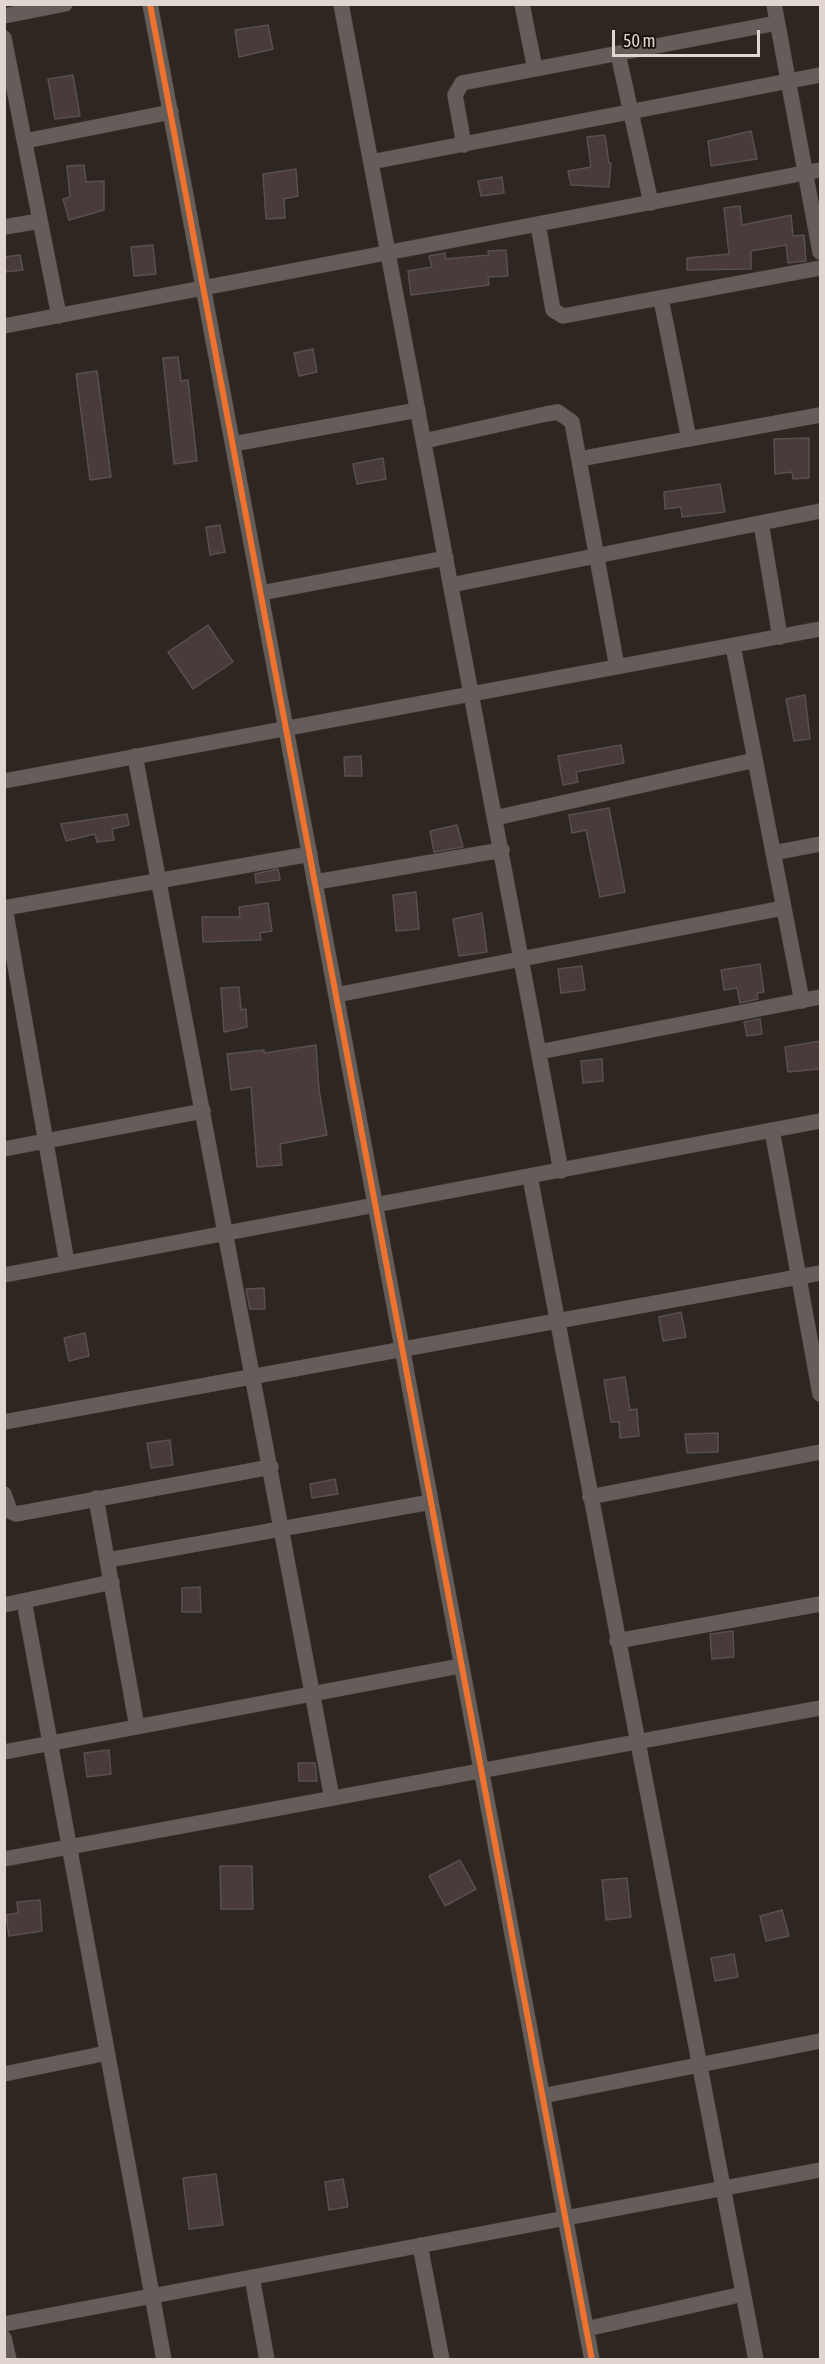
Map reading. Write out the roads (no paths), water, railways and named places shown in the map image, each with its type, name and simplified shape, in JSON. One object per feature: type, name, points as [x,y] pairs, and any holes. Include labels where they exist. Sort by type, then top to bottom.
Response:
[{"type":"street","points":[[4,16],[65,4]]},
{"type":"street","points":[[150,4],[592,2360]]},
{"type":"street","points":[[341,4],[561,1170]]},
{"type":"street","points":[[522,4],[535,69]]},
{"type":"street","points":[[774,4],[788,82],[813,172],[820,252]]},
{"type":"street","points":[[464,145],[455,95],[458,86],[777,23]]},
{"type":"street","points":[[4,38],[11,102],[25,141],[59,316]]},
{"type":"street","points":[[618,54],[651,203]]},
{"type":"street","points":[[371,162],[820,75]]},
{"type":"street","points":[[25,141],[171,112]]},
{"type":"street","points":[[4,326],[813,172]]},
{"type":"street","points":[[4,227],[40,221]]},
{"type":"street","points":[[538,224],[556,314],[571,315],[820,268]]},
{"type":"street","points":[[661,299],[689,439]]},
{"type":"street","points":[[233,444],[418,410]]},
{"type":"street","points":[[424,441],[558,412],[572,422],[617,667]]},
{"type":"street","points":[[579,459],[820,415]]},
{"type":"street","points":[[451,585],[820,511]]},
{"type":"street","points":[[761,523],[780,637]]},
{"type":"street","points":[[261,593],[446,558]]},
{"type":"street","points":[[4,781],[820,629]]},
{"type":"street","points":[[733,646],[801,1001]]},
{"type":"street","points":[[135,756],[283,1528],[332,1798]]},
{"type":"street","points":[[495,818],[755,760]]},
{"type":"street","points":[[773,853],[820,844]]},
{"type":"street","points":[[316,882],[502,850]]},
{"type":"street","points":[[67,1263],[45,1141],[12,994],[5,908],[310,854]]},
{"type":"street","points":[[336,995],[783,908]]},
{"type":"street","points":[[539,1052],[820,997]]},
{"type":"street","points":[[4,1149],[203,1111]]},
{"type":"street","points":[[4,1275],[820,1121]]},
{"type":"street","points":[[772,1130],[799,1277],[818,1364],[820,1394]]},
{"type":"street","points":[[530,1177],[636,1742],[756,2360]]},
{"type":"street","points":[[4,1422],[820,1273]]},
{"type":"street","points":[[590,1497],[820,1452]]},
{"type":"street","points":[[4,1494],[10,1511],[16,1514],[271,1467]]},
{"type":"street","points":[[96,1498],[137,1727]]},
{"type":"street","points":[[108,1560],[431,1502]]},
{"type":"street","points":[[4,1605],[112,1582]]},
{"type":"street","points":[[24,1601],[164,2360]]},
{"type":"street","points":[[617,1641],[820,1604]]},
{"type":"street","points":[[4,1752],[460,1666]]},
{"type":"street","points":[[4,1859],[69,1845],[820,1708]]},
{"type":"street","points":[[542,2096],[699,2063],[820,2041]]},
{"type":"street","points":[[4,2074],[107,2053]]},
{"type":"street","points":[[4,2324],[820,2170]]},
{"type":"street","points":[[420,2245],[442,2360]]},
{"type":"street","points":[[252,2277],[267,2360]]},
{"type":"street","points":[[586,2329],[743,2294]]},
{"type":"street","points":[[4,2338],[9,2360]]}]
